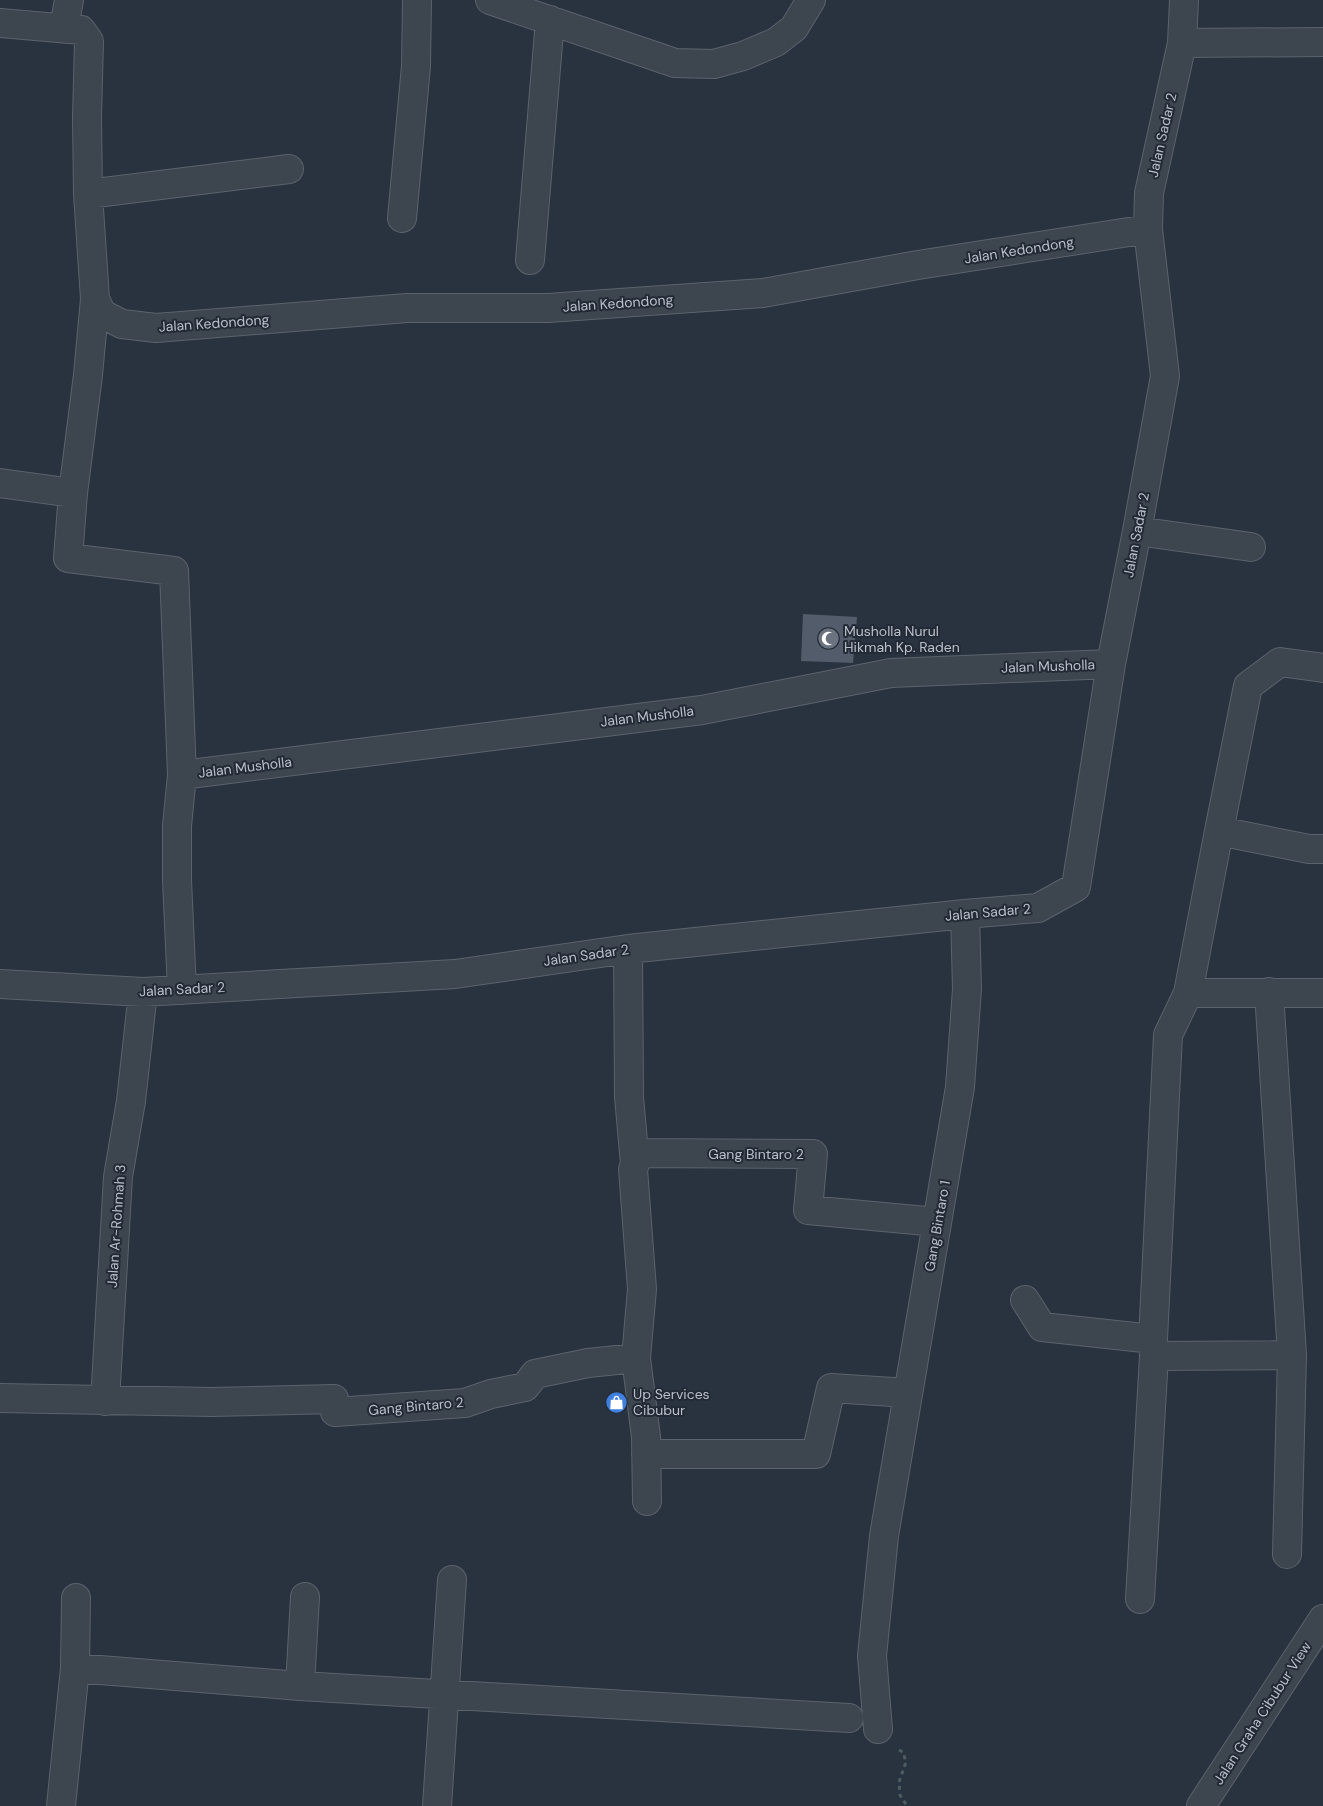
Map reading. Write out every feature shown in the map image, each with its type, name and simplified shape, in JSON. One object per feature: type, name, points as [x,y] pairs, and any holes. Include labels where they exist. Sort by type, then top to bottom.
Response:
[{"type":"street","points":[[64,28],[68,0]]},
{"type":"street","points":[[402,218],[416,66],[417,0]]},
{"type":"street","points":[[490,0],[675,63],[714,64],[743,56],[776,42],[794,28],[811,0]]},
{"type":"street","name":"Jalan Sadar 2","points":[[0,984],[143,992],[455,974],[628,948],[1038,908],[1076,888],[1111,664],[1165,376],[1148,229],[1149,193],[1182,43],[1184,0]]},
{"type":"street","points":[[530,260],[550,20]]},
{"type":"street","points":[[0,23],[81,30],[89,41],[87,117],[88,194],[95,299],[88,375],[73,493],[68,558],[174,571],[182,775],[177,826],[177,880],[182,990]]},
{"type":"street","points":[[1182,43],[1323,42]]},
{"type":"street","points":[[88,194],[289,169]]},
{"type":"street","name":"Jalan Kedondong","points":[[95,299],[102,314],[122,324],[156,328],[407,308],[558,307],[763,293],[918,265],[1148,229]]},
{"type":"street","points":[[0,483],[73,493]]},
{"type":"street","points":[[1137,531],[1251,547]]},
{"type":"street","points":[[1140,1599],[1168,1035],[1188,993],[1248,686],[1280,662],[1323,668]]},
{"type":"street","name":"Jalan Musholla","points":[[182,775],[702,710],[891,673],[1111,664]]},
{"type":"street","points":[[1219,831],[1310,849],[1323,849]]},
{"type":"street","name":"Gang Bintaro 1","points":[[878,1730],[872,1656],[884,1536],[960,1087],[967,989],[965,914]]},
{"type":"street","points":[[628,948],[629,1098],[635,1164],[632,1169],[642,1289],[636,1358],[646,1437],[647,1501]]},
{"type":"street","name":"Jalan Ar-Rohmah 3","points":[[104,1401],[118,1177],[131,1101],[143,992]]},
{"type":"street","points":[[1269,992],[1292,1355],[1287,1554]]},
{"type":"street","points":[[1188,993],[1323,993]]},
{"type":"street","name":"Gang Bintaro 2","points":[[634,1153],[813,1154],[808,1210],[937,1222]]},
{"type":"street","points":[[1025,1300],[1042,1327],[1153,1347],[1292,1355]]},
{"type":"street","name":"Gang Bintaro 2","points":[[104,1401],[211,1402],[334,1399],[335,1412],[465,1403],[491,1394],[525,1387],[535,1374],[588,1363],[636,1358]]},
{"type":"street","points":[[646,1454],[816,1454],[831,1388],[908,1393]]},
{"type":"street","points":[[0,1398],[104,1401]]},
{"type":"street","points":[[437,1806],[452,1580]]},
{"type":"street","points":[[300,1686],[305,1597]]},
{"type":"street","points":[[61,1806],[75,1668],[76,1598]]},
{"type":"street","name":"Jalan Graha Cibubur View","points":[[1201,1806],[1323,1619]]},
{"type":"street","points":[[75,1668],[443,1696],[849,1718]]},
{"type":"path","points":[[878,1730],[889,1746],[903,1752],[906,1762],[899,1782],[900,1795],[907,1806]]},
{"type":"building","name":"Musholla Nurul Hikmah Kp. Raden","points":[[803,614],[857,617],[853,663],[801,661]]},
{"type":"place","name":"Musholla Nurul Hikmah Kp. Raden","points":[[828,639]]},
{"type":"place","name":"Up Services Cibubur","points":[[617,1402]]}]
